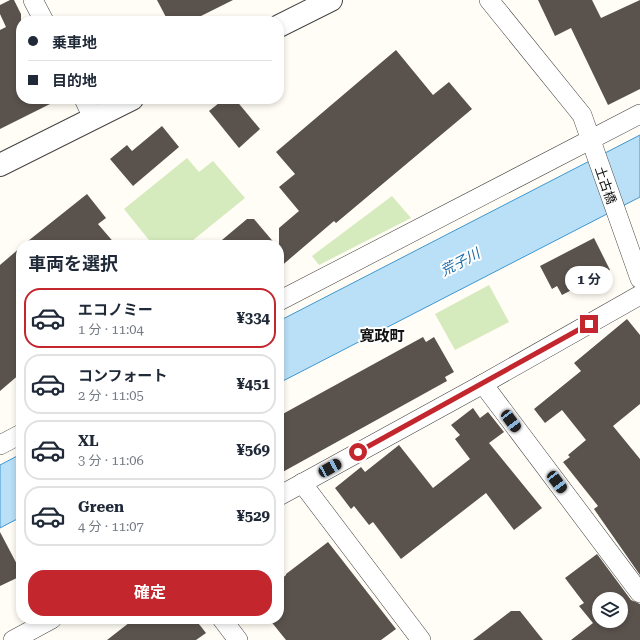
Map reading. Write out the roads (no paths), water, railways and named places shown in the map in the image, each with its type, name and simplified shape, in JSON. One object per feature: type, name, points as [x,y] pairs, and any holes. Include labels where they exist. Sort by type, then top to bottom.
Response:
[{"type":"street","points":[[33,0],[41,16]]},
{"type":"street","points":[[284,24],[331,0]]},
{"type":"street","name":"土古橋","points":[[489,0],[582,115],[640,279]]},
{"type":"street","points":[[86,104],[93,118]]},
{"type":"street","points":[[0,164],[122,104]]},
{"type":"street","points":[[284,298],[592,145],[640,114]]},
{"type":"street","points":[[284,493],[483,384],[640,295]]},
{"type":"street","points":[[483,384],[640,593]]},
{"type":"street","points":[[0,445],[16,437]]},
{"type":"street","points":[[302,483],[421,640]]},
{"type":"street","points":[[13,640],[37,635],[47,624]]},
{"type":"street","points":[[226,624],[238,640]]},
{"type":"water","name":"荒子川","points":[[640,135],[640,197],[284,380],[284,318]]},
{"type":"water","points":[[16,457],[16,520],[0,528],[0,465]]},
{"type":"district","name":"寛政町","points":[[382,336]]}]
